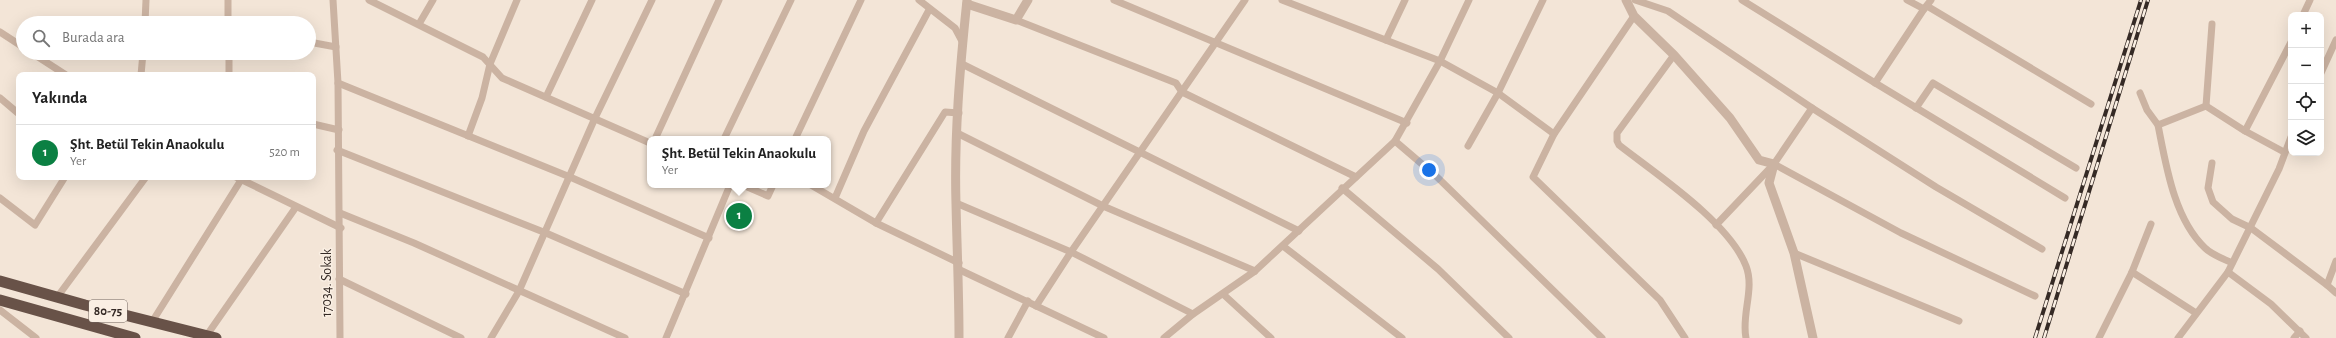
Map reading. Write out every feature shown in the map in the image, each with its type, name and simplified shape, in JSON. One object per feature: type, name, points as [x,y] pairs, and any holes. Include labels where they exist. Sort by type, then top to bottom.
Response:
[{"type":"highway","name":"80-75","points":[[0,281],[58,296],[85,305],[212,336]]},
{"type":"highway","name":"80-75","points":[[0,300],[129,337]]},
{"type":"street","points":[[145,16],[146,0]]},
{"type":"street","points":[[228,0],[228,16]]},
{"type":"street","name":"17034. Sokak","points":[[334,0],[339,130],[337,150],[340,213],[340,338]]},
{"type":"street","points":[[369,0],[483,57],[502,78],[595,118],[647,143]]},
{"type":"street","points":[[419,24],[434,0]]},
{"type":"street","points":[[468,136],[482,98],[490,64],[517,0]]},
{"type":"street","points":[[546,97],[592,0]]},
{"type":"street","points":[[491,338],[519,291],[546,233],[595,118],[652,0]]},
{"type":"street","points":[[656,136],[719,0]]},
{"type":"street","points":[[725,136],[790,0]]},
{"type":"street","points":[[796,136],[861,0]]},
{"type":"street","points":[[920,0],[929,10],[955,28],[963,43]]},
{"type":"street","points":[[1016,20],[1028,0]]},
{"type":"street","points":[[1114,0],[1407,123]]},
{"type":"street","points":[[1036,306],[1071,252],[1245,0]]},
{"type":"street","points":[[1282,0],[1440,61],[1498,93],[1554,134]]},
{"type":"street","points":[[1386,40],[1405,0]]},
{"type":"street","points":[[1164,338],[1193,314],[1255,270],[1283,246],[1342,188],[1395,141],[1407,123],[1440,61],[1469,0]]},
{"type":"street","points":[[1468,146],[1498,93],[1543,0]]},
{"type":"street","points":[[1626,0],[1634,16],[1674,56],[1730,118],[1759,160],[1774,164],[1901,233],[2035,296]]},
{"type":"street","points":[[1634,0],[1668,11],[1812,108],[1936,187],[2042,249]]},
{"type":"street","points":[[1742,0],[1875,83],[2065,198]]},
{"type":"street","points":[[1906,0],[1925,8],[2091,104]]},
{"type":"street","points":[[1875,83],[1931,0]]},
{"type":"street","points":[[2304,12],[2310,0]]},
{"type":"street","points":[[959,338],[959,267],[956,203],[957,133],[967,2],[1176,83],[1182,92],[1356,177]]},
{"type":"street","points":[[835,198],[864,131],[929,10]]},
{"type":"street","points":[[1634,16],[1554,134],[1533,177],[1660,300],[1685,338]]},
{"type":"street","points":[[2206,106],[2212,24]]},
{"type":"street","points":[[0,32],[16,42]]},
{"type":"street","points":[[2324,66],[2336,40]]},
{"type":"street","points":[[316,43],[336,47]]},
{"type":"street","points":[[2245,131],[2288,48]]},
{"type":"street","points":[[1674,56],[1617,133],[1616,141],[1716,225],[1726,236],[1746,266],[1748,290],[1744,329],[1746,338]]},
{"type":"street","points":[[43,60],[61,72]]},
{"type":"street","points":[[141,72],[142,60]]},
{"type":"street","points":[[229,60],[229,72]]},
{"type":"street","points":[[962,64],[1298,231]]},
{"type":"street","points":[[338,83],[570,177],[709,238]]},
{"type":"street","points":[[1916,108],[1933,83],[2076,168]]},
{"type":"street","points":[[2140,93],[2147,110],[2158,125],[2169,182],[2191,232],[2206,249],[2232,263]]},
{"type":"street","points":[[0,98],[16,111]]},
{"type":"street","points":[[2158,125],[2206,106]]},
{"type":"street","points":[[2206,106],[2245,131],[2284,152]]},
{"type":"street","points":[[1716,225],[1774,164],[1812,108]]},
{"type":"street","points":[[876,222],[945,112],[959,113]]},
{"type":"street","points":[[316,125],[339,130]]},
{"type":"street","points":[[957,133],[1104,206],[1255,270]]},
{"type":"street","points":[[1395,141],[1436,176],[1602,338]]},
{"type":"street","points":[[2178,338],[2228,272],[2279,169],[2288,144]]},
{"type":"street","points":[[337,150],[546,233],[686,294]]},
{"type":"street","points":[[2212,163],[2208,188],[2212,202],[2232,219],[2251,228],[2336,293]]},
{"type":"street","points":[[1774,164],[1769,183],[1794,253],[1814,338]]},
{"type":"street","points":[[0,198],[35,225],[63,180]]},
{"type":"street","points":[[58,296],[144,180]]},
{"type":"street","points":[[152,322],[237,180]]},
{"type":"street","points":[[240,180],[340,228]]},
{"type":"street","points":[[666,338],[686,294],[729,188]]},
{"type":"street","points":[[750,188],[768,196],[772,188]]},
{"type":"street","points":[[817,188],[959,267],[1104,338]]},
{"type":"street","points":[[1342,188],[1438,269],[1509,338]]},
{"type":"street","points":[[956,203],[1071,252],[1193,314]]},
{"type":"street","points":[[212,336],[296,207]]},
{"type":"street","points":[[340,213],[625,338]]},
{"type":"street","points":[[2099,338],[2132,272],[2152,224]]},
{"type":"street","points":[[1283,246],[1402,338]]},
{"type":"street","points":[[1794,253],[1959,321]]},
{"type":"street","points":[[2327,285],[2336,261]]},
{"type":"street","points":[[2132,272],[2196,313]]},
{"type":"street","points":[[2228,272],[2271,304],[2306,338]]},
{"type":"street","points":[[339,279],[461,338]]},
{"type":"street","points":[[1223,294],[1271,338]]},
{"type":"street","points":[[1008,338],[1028,301]]},
{"type":"street","points":[[0,310],[36,338]]},
{"type":"street","points":[[2294,338],[2300,331]]},
{"type":"railway","points":[[2035,338],[2141,0]]},
{"type":"railway","points":[[2044,338],[2148,0]]},
{"type":"place","name":"Şht. Betül Tekin Anaokulu","points":[[739,216]]}]
